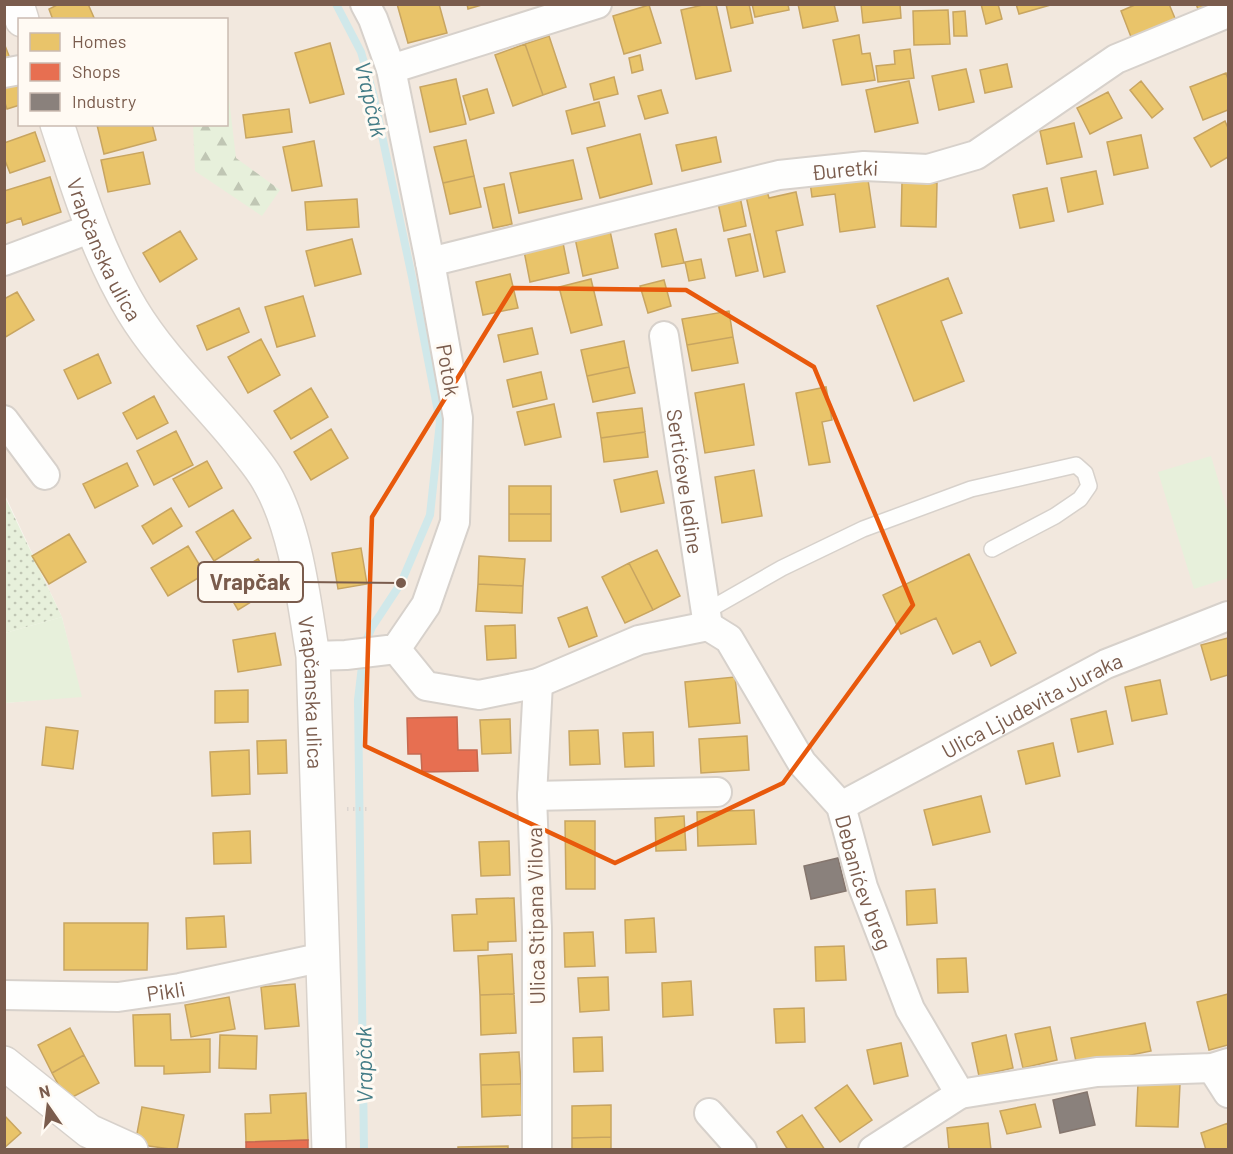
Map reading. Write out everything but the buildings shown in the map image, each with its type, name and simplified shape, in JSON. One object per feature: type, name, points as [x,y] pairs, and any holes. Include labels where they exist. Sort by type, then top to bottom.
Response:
[{"type":"main road","name":"Vrapčanska ulica","points":[[58,126],[92,228],[120,289],[147,333],[260,468],[271,485],[285,517],[296,560],[313,656],[329,1149]]},
{"type":"main road","points":[[4,1063],[89,1131],[131,1149]]},
{"type":"street","name":"Potok","points":[[365,4],[373,19],[391,69],[430,262],[458,418],[455,522],[426,605],[372,652]]},
{"type":"street","points":[[391,69],[597,4]]},
{"type":"street","name":"Đuretki","points":[[430,262],[780,175],[864,166],[928,170],[976,155],[1116,59],[1228,14]]},
{"type":"street","points":[[4,261],[92,228]]},
{"type":"street","name":"Sertićeve ledine","points":[[664,336],[706,619]]},
{"type":"street","points":[[4,420],[45,475]]},
{"type":"street","name":"Ulica Ljudevita Juraka","points":[[840,806],[1106,664],[1228,616]]},
{"type":"street","points":[[313,656],[372,652],[426,686],[479,695],[538,683],[639,640],[706,619]]},
{"type":"street","name":"Debanićev breg","points":[[706,619],[729,639],[802,763],[840,806],[863,887],[910,1009],[960,1094]]},
{"type":"street","name":"Ulica Stipana Vilova","points":[[537,1149],[537,930],[532,796],[538,683]]},
{"type":"street","points":[[532,796],[717,792]]},
{"type":"street","name":"Pikli","points":[[4,995],[118,998],[180,988],[324,957]]},
{"type":"street","points":[[873,1149],[960,1094],[1097,1072],[1220,1065],[1228,1093]]},
{"type":"street","points":[[709,1113],[742,1149]]},
{"type":"lane","points":[[706,619],[782,568],[863,529],[971,489],[1076,465],[1085,473],[1089,486],[1080,499],[1055,516],[992,549]]},
{"type":"path","points":[[343,808],[370,809]]},
{"type":"highlighted area","points":[[513,288],[686,290],[814,367],[913,605],[783,783],[615,863],[365,746],[372,517]]},
{"type":"shaded area","points":[[5,5],[1228,5],[1228,1149],[5,1149],[5,703],[81,696],[62,617],[5,495]]},
{"type":"green space","points":[[228,90],[236,158],[280,190],[262,216],[195,171],[193,126],[228,126]]},
{"type":"green space","points":[[1211,456],[1228,513],[1228,578],[1194,589],[1158,472]]},
{"type":"green space","points":[[4,495],[62,617],[5,633],[4,633]]},
{"type":"green space","points":[[62,617],[82,697],[5,703],[5,633]]},
{"type":"waterway","name":"Vrapčak","points":[[336,4],[361,52],[373,93],[440,422],[430,515],[401,583],[372,627],[364,646]]},
{"type":"waterway","name":"Vrapčak","points":[[363,658],[358,700],[364,1150]]},
{"type":"place","name":"Vrapčak","points":[[401,583]]}]
